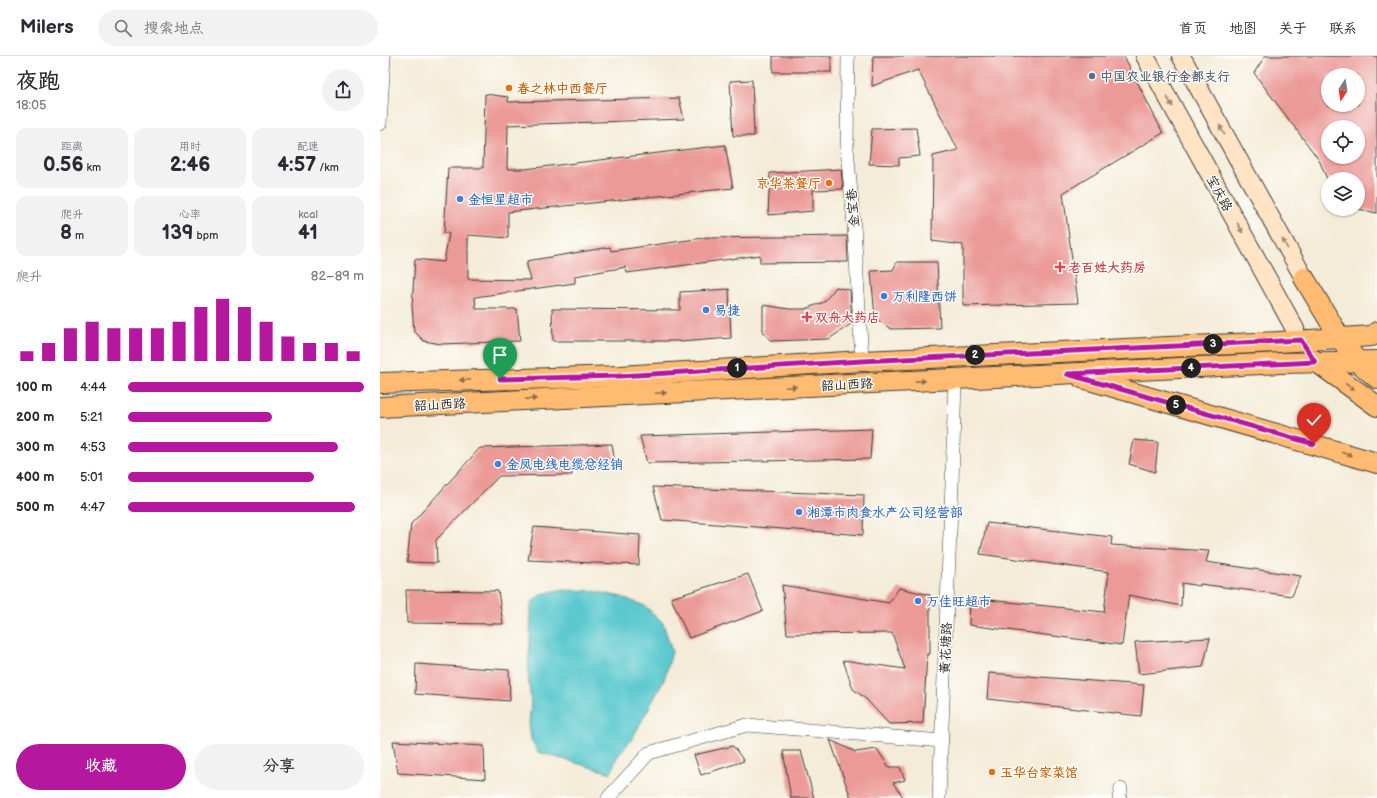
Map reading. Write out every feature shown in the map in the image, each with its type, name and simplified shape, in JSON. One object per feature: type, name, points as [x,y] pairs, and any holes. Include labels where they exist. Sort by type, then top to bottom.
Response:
[{"type":"main road","points":[[1304,278],[1340,338],[1368,361],[1377,378]]},
{"type":"main road","name":"韶山西路","points":[[380,383],[620,376],[1298,335],[1340,338],[1372,336],[1377,332]]},
{"type":"main road","points":[[1298,335],[1315,362],[1377,406]]},
{"type":"main road","name":"韶山西路","points":[[380,407],[1315,362],[1368,361]]},
{"type":"main road","points":[[1067,374],[1377,463]]},
{"type":"street","points":[[380,124],[384,56]]},
{"type":"street","name":"金宝巷","points":[[848,56],[847,149],[854,225],[862,361]]},
{"type":"street","name":"宝庆路","points":[[1145,56],[1298,335]]},
{"type":"street","points":[[1181,56],[1304,278]]},
{"type":"street","name":"黄花塘路","points":[[939,798],[955,379]]},
{"type":"street","points":[[608,798],[649,753],[747,725],[942,741]]},
{"type":"water","points":[[559,590],[593,591],[621,597],[645,606],[663,623],[672,652],[664,680],[632,739],[617,757],[611,773],[538,752],[531,739],[529,723],[531,704],[528,672],[531,603],[542,594]]},
{"type":"building","points":[[773,56],[831,56],[831,72],[773,72]]},
{"type":"building","points":[[873,56],[1124,56],[1163,133],[1063,193],[1078,303],[963,306],[963,245],[932,241],[933,156],[958,150],[918,70],[872,86]]},
{"type":"building","points":[[1265,56],[1377,56],[1377,213],[1365,210],[1365,172],[1324,172],[1319,160],[1254,73]]},
{"type":"building","points":[[752,80],[754,136],[733,136],[730,81]]},
{"type":"building","points":[[485,94],[508,97],[508,102],[679,98],[684,119],[508,125],[507,169],[525,169],[725,145],[733,188],[508,212],[508,238],[468,235],[468,279],[531,280],[527,261],[610,247],[611,251],[710,237],[847,236],[848,262],[760,263],[760,255],[627,273],[626,267],[575,276],[575,283],[475,297],[476,309],[517,309],[520,341],[441,344],[424,341],[414,331],[412,306],[415,259],[444,262],[449,233],[444,233],[448,168],[483,168]]},
{"type":"building","points":[[916,128],[920,156],[899,158],[899,165],[869,164],[872,129]]},
{"type":"building","points":[[841,169],[843,189],[813,190],[813,211],[768,215],[770,173]]},
{"type":"building","points":[[897,262],[937,262],[940,328],[891,329],[875,318],[871,271],[893,270]]},
{"type":"building","points":[[836,287],[850,290],[852,322],[829,339],[771,341],[763,332],[763,305],[789,309],[805,309],[824,302]]},
{"type":"building","points":[[729,289],[731,338],[680,342],[553,341],[552,309],[680,310],[680,292]]},
{"type":"building","points":[[872,429],[870,459],[647,463],[640,436]]},
{"type":"building","points":[[1134,440],[1158,442],[1155,472],[1129,464]]},
{"type":"building","points":[[612,444],[615,464],[572,465],[572,475],[499,476],[436,540],[437,563],[407,562],[411,524],[480,448]]},
{"type":"building","points":[[653,487],[864,495],[863,535],[662,520]]},
{"type":"building","points":[[987,523],[1112,537],[1111,545],[1209,551],[1206,562],[1301,576],[1292,596],[1182,583],[1181,606],[1129,595],[1122,645],[969,625],[970,598],[1104,612],[1109,572],[980,554]]},
{"type":"building","points":[[534,527],[640,535],[639,565],[528,560]]},
{"type":"building","points":[[748,574],[763,611],[689,638],[671,598]]},
{"type":"building","points":[[782,585],[889,603],[899,588],[930,595],[930,654],[927,654],[923,723],[889,724],[866,699],[853,689],[843,660],[905,669],[892,633],[787,634]]},
{"type":"building","points":[[406,590],[498,591],[503,624],[407,623]]},
{"type":"building","points":[[1210,638],[1203,667],[1139,674],[1135,642]]},
{"type":"building","points":[[416,664],[509,670],[510,701],[415,694]]},
{"type":"building","points":[[989,673],[1144,685],[1141,716],[987,699]]},
{"type":"building","points":[[830,740],[856,752],[877,749],[889,767],[900,767],[905,780],[893,783],[904,798],[851,798]]},
{"type":"building","points":[[393,741],[484,746],[485,779],[398,773]]},
{"type":"building","points":[[733,746],[744,761],[701,775],[694,755]]},
{"type":"building","points":[[783,751],[801,751],[814,798],[791,798]]},
{"type":"place","name":"中国农业银行金都支行","points":[[1092,76]]},
{"type":"place","name":"春之林中西餐厅","points":[[509,88]]},
{"type":"place","name":"京华茶餐厅","points":[[829,183]]},
{"type":"place","name":"金恒星超市","points":[[460,199]]},
{"type":"place","name":"老百姓大药房","points":[[1060,267]]},
{"type":"place","name":"万利隆西饼","points":[[884,296]]},
{"type":"place","name":"易捷","points":[[706,310]]},
{"type":"place","name":"双舟大药店","points":[[807,317]]},
{"type":"place","name":"金凤电线电缆总经销","points":[[498,464]]},
{"type":"place","name":"湘潭市肉食水产公司经营部","points":[[799,512]]},
{"type":"place","name":"万佳旺超市","points":[[918,601]]},
{"type":"place","name":"玉华台家菜馆","points":[[992,772]]},
{"type":"route","points":[[500,379],[620,376],[862,361],[1301,340],[1315,362],[1067,374],[1314,444]]}]
